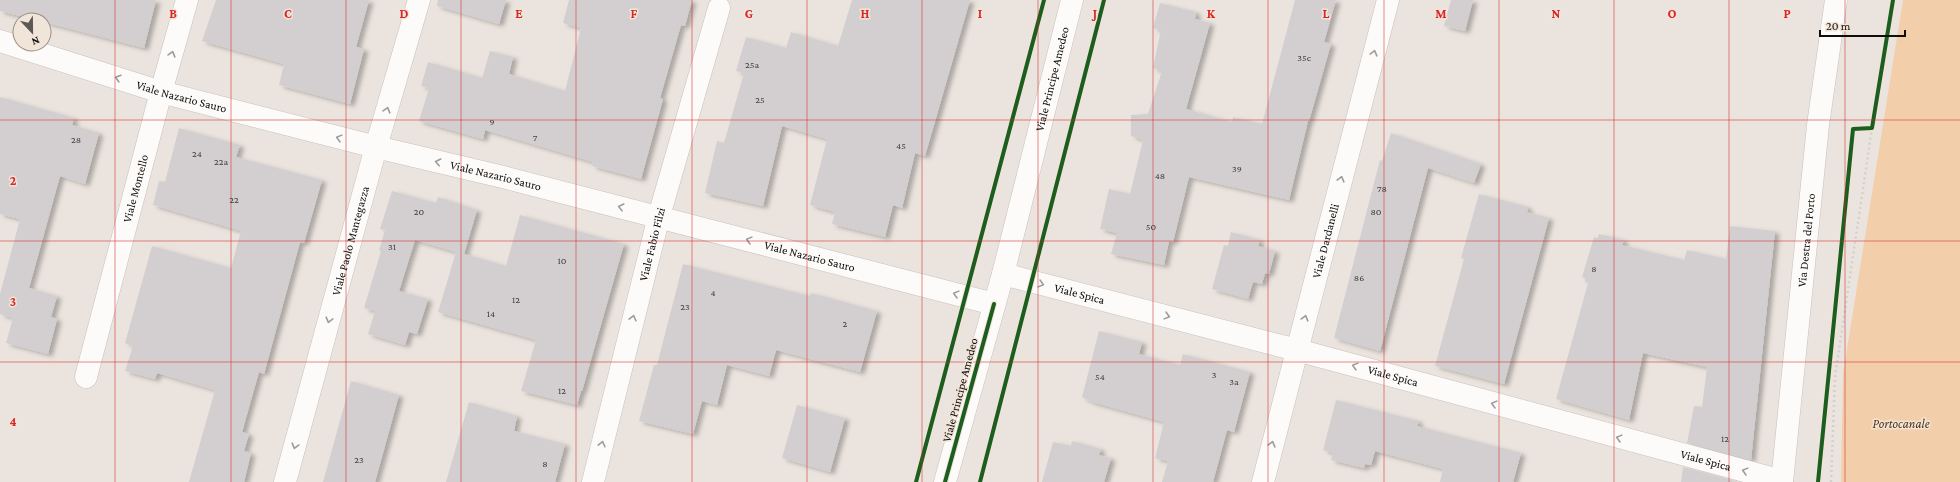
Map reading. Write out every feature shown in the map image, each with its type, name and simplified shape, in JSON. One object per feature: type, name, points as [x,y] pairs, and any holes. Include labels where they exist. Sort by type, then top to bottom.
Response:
[{"type":"street","name":"Viale Montello","points":[[86,377],[161,92],[187,0]]},
{"type":"street","name":"Viale Paolo Mantegazza","points":[[285,482],[376,147],[419,0]]},
{"type":"street","name":"Viale Principe Amedeo","points":[[945,482],[1003,274],[1072,0]]},
{"type":"street","name":"Viale Dardanelli","points":[[1262,482],[1388,0]]},
{"type":"street","name":"Via Destra del Porto","points":[[1782,482],[1818,125],[1836,0]]},
{"type":"street","name":"Viale Fabio Filzi","points":[[593,482],[659,216],[719,8]]},
{"type":"street","name":"Viale Nazario Sauro","points":[[0,41],[161,92],[376,147],[659,216],[994,304]]},
{"type":"street","name":"Viale Spica","points":[[1003,274],[1297,350],[1782,482]]},
{"type":"path","points":[[1831,482],[1836,378],[1872,128]]},
{"type":"water","name":"Portocanale","points":[[1903,0],[1960,0],[1960,482],[1841,482],[1843,374]]},
{"type":"building","points":[[0,0],[156,0],[144,48],[52,24],[52,12],[12,12],[12,14],[0,11]]},
{"type":"building","points":[[216,0],[369,0],[356,47],[364,49],[350,104],[279,85],[284,64],[202,41]]},
{"type":"building","points":[[438,0],[506,0],[499,24],[437,6]]},
{"type":"building","points":[[569,0],[692,0],[685,26],[681,25],[660,98],[663,99],[641,179],[592,166],[593,162],[485,130],[483,139],[419,121],[429,88],[421,86],[428,62],[482,78],[490,51],[513,57],[509,74],[565,91],[581,28],[563,23]]},
{"type":"building","points":[[852,0],[970,0],[925,156],[915,153],[902,208],[893,205],[885,237],[832,224],[835,212],[810,205],[827,139],[782,126],[763,206],[705,193],[717,141],[724,143],[744,73],[736,71],[746,37],[786,48],[791,32],[838,46]]},
{"type":"building","points":[[1295,0],[1336,0],[1324,42],[1331,44],[1308,121],[1289,200],[1189,177],[1173,242],[1169,241],[1164,265],[1111,254],[1117,233],[1100,229],[1109,189],[1130,194],[1143,140],[1131,136],[1131,115],[1148,114],[1162,71],[1153,68],[1161,30],[1153,28],[1160,3],[1196,12],[1195,19],[1210,23],[1186,109],[1232,122],[1233,117],[1262,124]]},
{"type":"building","points":[[1451,0],[1473,0],[1465,31],[1444,26]]},
{"type":"building","points":[[0,97],[74,118],[72,125],[99,133],[85,184],[60,176],[29,288],[57,296],[51,317],[57,319],[48,354],[6,343],[13,318],[0,314],[0,294],[20,219],[0,214]]},
{"type":"building","points":[[179,128],[240,145],[236,157],[322,180],[304,243],[300,242],[264,374],[259,372],[242,432],[249,434],[244,451],[251,453],[244,482],[189,482],[215,390],[157,373],[155,379],[125,371],[133,346],[125,343],[152,246],[231,268],[241,231],[153,205],[159,181],[165,182]]},
{"type":"building","points":[[1391,133],[1481,164],[1474,183],[1428,168],[1380,351],[1334,338],[1380,160],[1382,161]]},
{"type":"building","points":[[392,191],[436,203],[438,197],[477,210],[464,254],[506,266],[520,215],[624,244],[577,405],[521,391],[536,340],[438,312],[456,252],[415,240],[399,291],[428,299],[417,334],[409,332],[405,345],[368,334],[375,311],[364,308],[381,251],[379,250],[385,230],[380,229]]},
{"type":"building","points":[[1479,194],[1528,207],[1527,212],[1549,218],[1504,384],[1435,366],[1464,259],[1461,258]]},
{"type":"building","points":[[1730,226],[1775,231],[1751,460],[1687,443],[1694,406],[1702,407],[1707,367],[1643,353],[1629,420],[1556,399],[1588,283],[1585,282],[1585,278],[1582,277],[1594,237],[1598,238],[1599,234],[1624,240],[1622,245],[1684,260],[1687,250],[1726,259]]},
{"type":"building","points":[[1231,232],[1260,240],[1258,246],[1275,251],[1269,274],[1265,273],[1262,284],[1253,282],[1248,299],[1212,289],[1224,245],[1228,246]]},
{"type":"building","points":[[683,264],[810,296],[811,293],[877,311],[860,372],[776,350],[769,376],[727,365],[717,405],[702,401],[693,434],[639,421],[654,365],[657,365]]},
{"type":"building","points":[[1099,331],[1142,342],[1139,354],[1180,365],[1183,354],[1250,372],[1234,432],[1227,430],[1213,482],[1162,482],[1168,461],[1155,458],[1164,422],[1092,402],[1082,397]]},
{"type":"building","points":[[351,381],[399,395],[375,482],[323,482]]},
{"type":"building","points":[[1336,400],[1419,421],[1417,426],[1521,453],[1513,482],[1440,482],[1443,469],[1375,451],[1371,465],[1365,464],[1364,468],[1331,460],[1333,453],[1323,450]]},
{"type":"building","points":[[469,402],[517,416],[514,431],[565,444],[555,482],[446,482]]},
{"type":"building","points":[[797,405],[845,418],[830,472],[782,458]]},
{"type":"building","points":[[1072,441],[1101,449],[1099,455],[1111,458],[1104,482],[1042,482],[1053,442],[1071,446]]},
{"type":"building","points":[[1683,467],[1738,482],[1681,482]]},
{"type":"cycle path","points":[[916,482],[1044,0]]},
{"type":"cycle path","points":[[980,482],[1104,0]]},
{"type":"cycle path","points":[[1818,482],[1853,129],[1872,128],[1893,0]]},
{"type":"cycle path","points":[[945,482],[994,304]]}]
